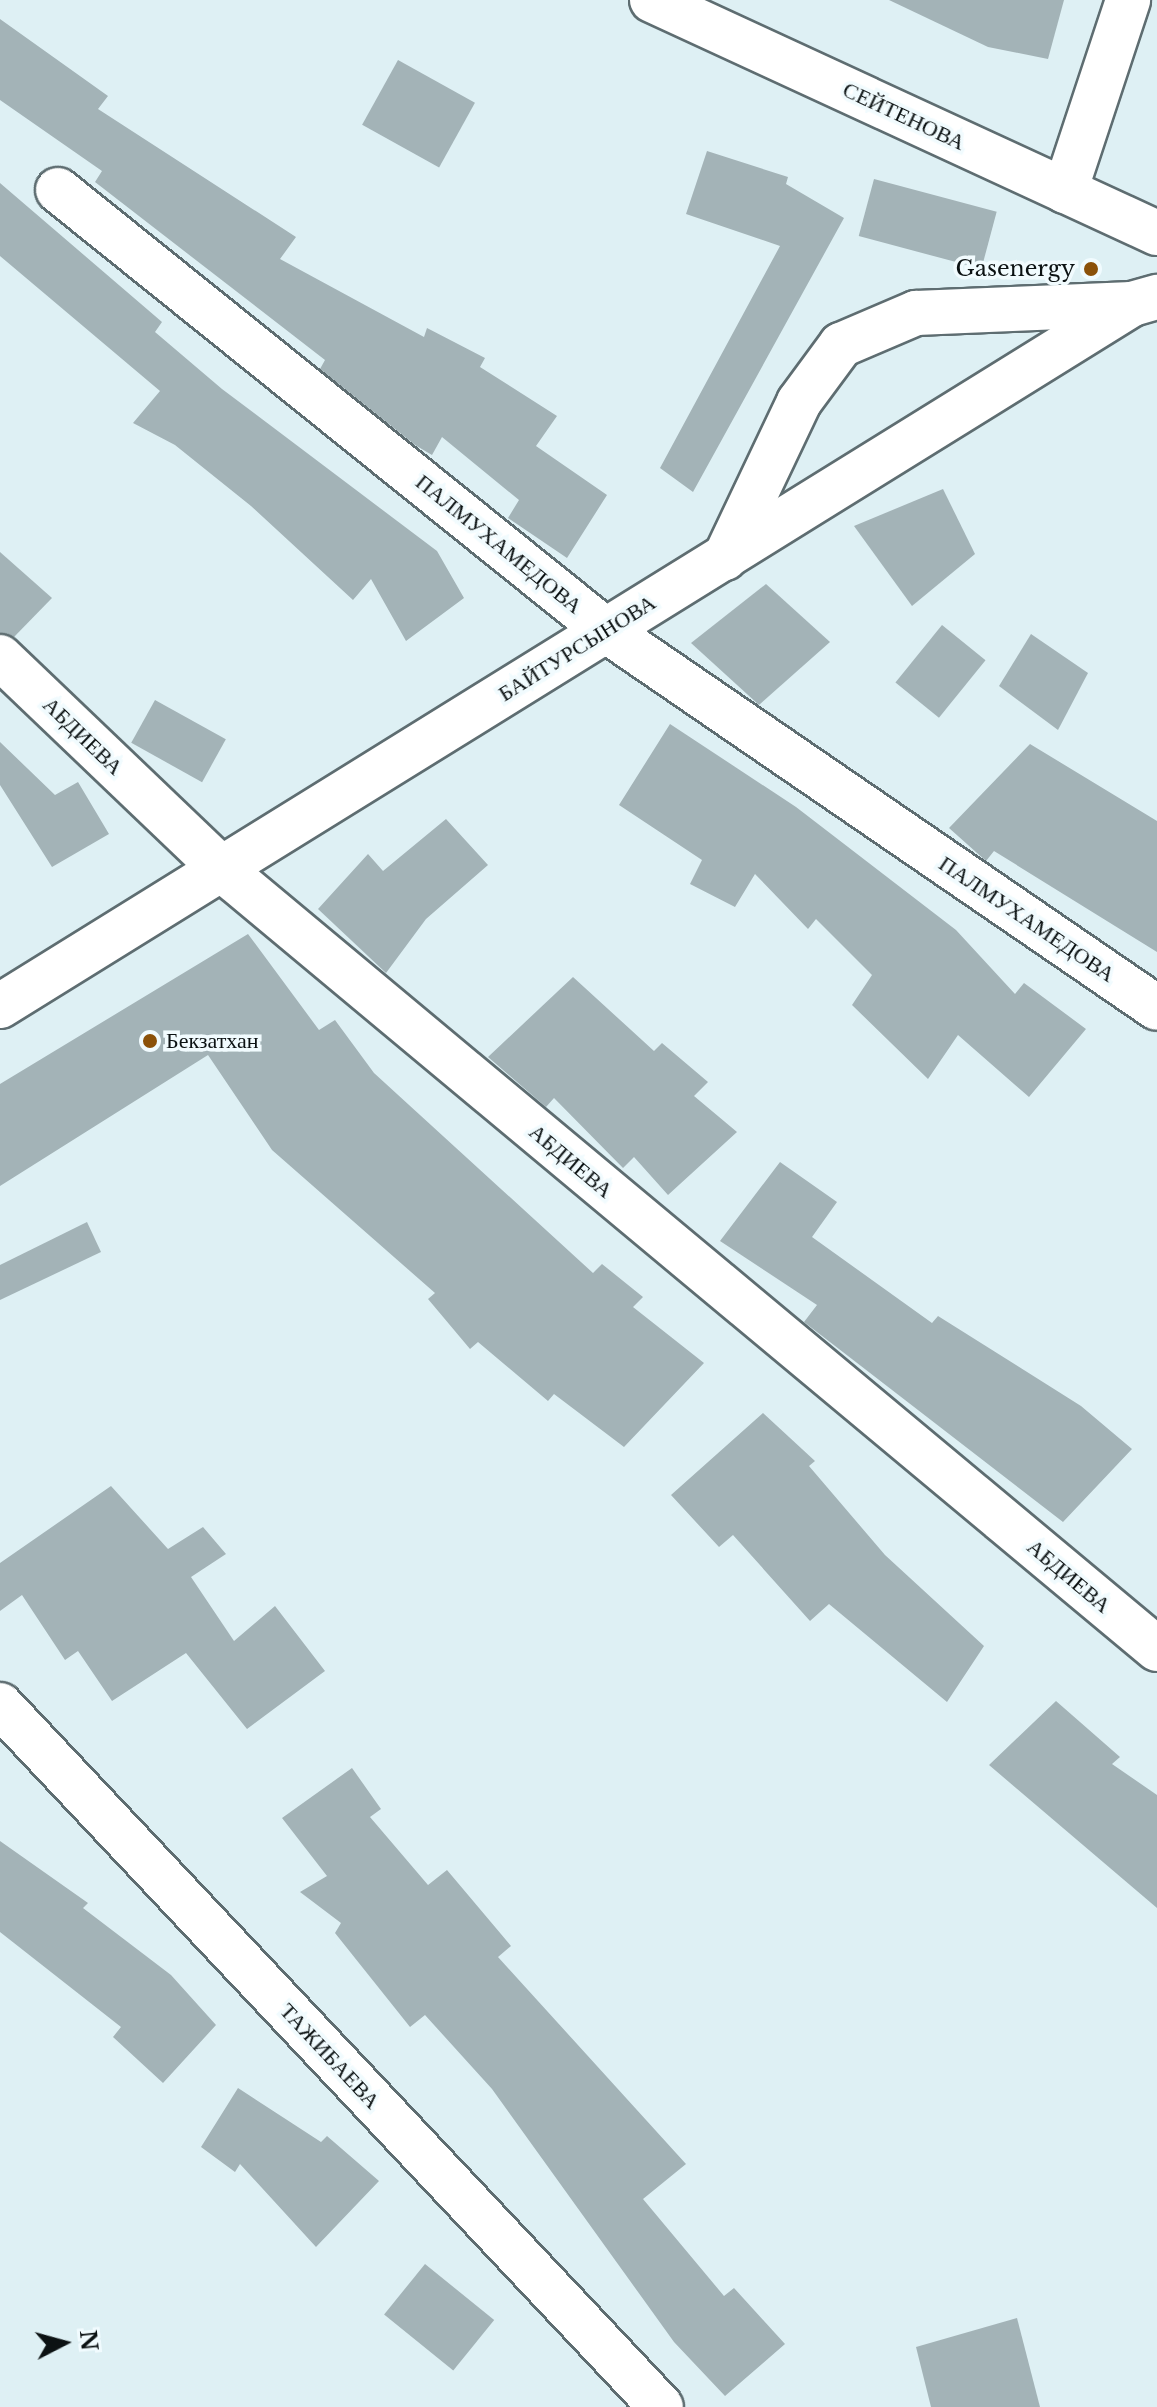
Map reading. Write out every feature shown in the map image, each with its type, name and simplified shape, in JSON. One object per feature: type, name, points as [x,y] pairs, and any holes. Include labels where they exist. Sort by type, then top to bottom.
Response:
[{"type":"street","name":"СЕЙТЕНОВА","points":[[652,0],[1157,233]]},
{"type":"street","points":[[1065,191],[1128,0]]},
{"type":"street","name":"ПАЛМУХАМЕДОВА","points":[[58,190],[604,629],[1157,1008]]},
{"type":"street","points":[[725,558],[799,402],[841,345],[916,313],[1144,300]]},
{"type":"street","name":"БАЙТУРСЫНОВА","points":[[0,1006],[224,871],[604,629],[1144,300]]},
{"type":"street","name":"АБДИЕВА","points":[[0,657],[224,871],[1157,1649]]},
{"type":"street","name":"ТАЖИБАЕВА","points":[[0,1705],[661,2407]]},
{"type":"building","points":[[889,0],[1064,0],[1048,59],[988,47]]},
{"type":"building","points":[[0,19],[108,96],[98,109],[296,237],[280,259],[424,337],[427,328],[485,358],[480,367],[557,416],[536,446],[607,495],[567,558],[508,518],[519,500],[442,437],[432,455],[415,445],[320,369],[325,360],[95,182],[102,171],[0,100]]},
{"type":"building","points":[[398,60],[475,103],[439,167],[362,125]]},
{"type":"building","points":[[707,151],[788,177],[786,184],[844,218],[693,492],[660,468],[780,246],[686,214]]},
{"type":"building","points":[[874,179],[997,212],[981,269],[859,236]]},
{"type":"building","points":[[0,183],[162,322],[155,332],[222,389],[437,551],[464,598],[406,641],[371,579],[353,600],[251,506],[175,445],[133,423],[160,391],[0,256]]},
{"type":"building","points":[[943,489],[975,554],[912,606],[854,526]]},
{"type":"building","points":[[0,552],[52,598],[14,637],[0,633]]},
{"type":"building","points":[[766,584],[830,642],[759,705],[691,643]]},
{"type":"building","points":[[942,625],[986,660],[939,718],[895,683]]},
{"type":"building","points":[[1031,634],[1088,673],[1058,730],[999,686]]},
{"type":"building","points":[[155,700],[226,739],[202,782],[131,743]]},
{"type":"building","points":[[670,724],[796,807],[956,930],[1015,994],[1024,983],[1086,1029],[1029,1097],[958,1035],[928,1079],[852,1005],[872,975],[816,919],[808,929],[755,874],[735,907],[690,884],[702,860],[619,805]]},
{"type":"building","points":[[0,742],[55,795],[78,782],[109,834],[52,867],[0,785]]},
{"type":"building","points":[[1030,744],[1157,821],[1157,952],[994,851],[986,861],[949,828]]},
{"type":"building","points":[[446,819],[488,865],[426,919],[386,973],[318,909],[368,854],[383,871]]},
{"type":"building","points":[[248,934],[319,1030],[335,1020],[374,1073],[593,1273],[602,1264],[643,1297],[633,1307],[704,1363],[624,1447],[554,1394],[548,1401],[478,1342],[470,1349],[428,1299],[435,1293],[272,1150],[208,1055],[0,1186],[0,1084]]},
{"type":"building","points":[[573,977],[654,1051],[662,1043],[708,1082],[694,1096],[737,1132],[668,1195],[634,1157],[623,1168],[554,1098],[546,1107],[488,1057]]},
{"type":"building","points":[[780,1162],[837,1202],[812,1237],[932,1323],[938,1316],[1081,1406],[1132,1449],[1063,1522],[804,1322],[817,1305],[720,1241]]},
{"type":"building","points":[[87,1222],[101,1252],[0,1300],[0,1265]]},
{"type":"building","points":[[763,1413],[815,1461],[809,1466],[885,1555],[984,1646],[947,1702],[829,1604],[810,1621],[733,1535],[719,1547],[671,1495]]},
{"type":"building","points":[[111,1486],[168,1549],[203,1527],[226,1554],[191,1577],[234,1641],[275,1606],[325,1671],[247,1729],[186,1653],[112,1701],[78,1651],[65,1660],[22,1595],[0,1611],[0,1563]]},
{"type":"building","points":[[1056,1701],[1120,1757],[1112,1764],[1157,1795],[1157,1908],[989,1765]]},
{"type":"building","points":[[352,1768],[381,1809],[370,1817],[428,1885],[447,1870],[511,1946],[498,1957],[686,2164],[643,2199],[724,2296],[734,2288],[785,2344],[725,2396],[674,2342],[492,2089],[425,2015],[410,2027],[335,1933],[341,1923],[300,1892],[327,1876],[282,1818]]},
{"type":"building","points":[[0,1841],[88,1903],[83,1908],[171,1975],[216,2025],[163,2083],[113,2037],[121,2027],[0,1932]]},
{"type":"building","points":[[238,2088],[321,2142],[327,2136],[379,2181],[316,2247],[240,2164],[235,2172],[201,2147]]},
{"type":"building","points":[[425,2264],[494,2320],[453,2371],[384,2315]]},
{"type":"building","points":[[1017,2318],[1040,2407],[931,2407],[916,2347]]},
{"type":"place","name":"Gasenergy","points":[[1091,269]]},
{"type":"place","name":"Бекзатхан","points":[[150,1041]]}]
